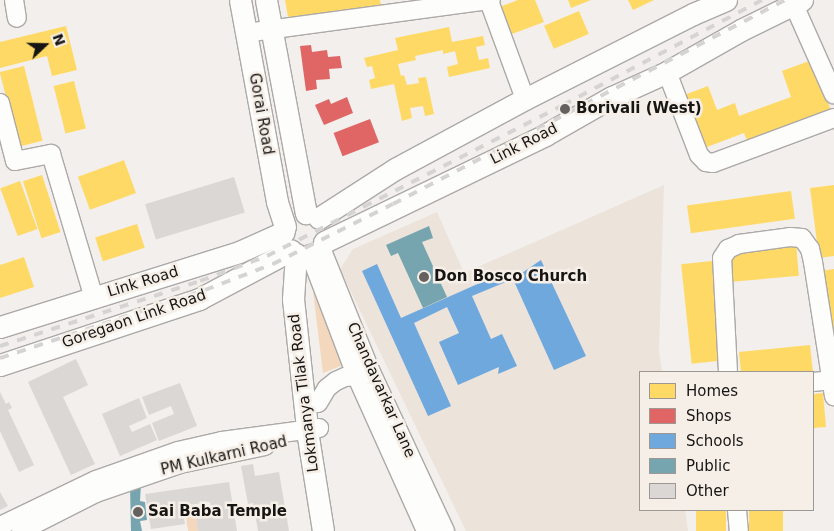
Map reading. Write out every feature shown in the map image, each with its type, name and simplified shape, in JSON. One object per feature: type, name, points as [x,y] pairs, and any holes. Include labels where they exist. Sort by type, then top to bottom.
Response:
[{"type":"main road","name":"Gorai Road","points":[[240,0],[277,202],[302,245],[326,230],[312,215],[266,0]]},
{"type":"main road","points":[[302,245],[293,216],[312,215],[525,99],[587,69],[691,7],[726,0]]},
{"type":"main road","name":"Link Road","points":[[0,328],[239,252],[302,245],[545,134],[612,97],[667,72],[742,30],[798,2]]},
{"type":"main road","name":"Goregaon Link Road","points":[[0,364],[200,299],[302,245]]},
{"type":"main road","name":"Lokmanya Tilak Road","points":[[302,245],[318,403],[314,432],[322,531]]},
{"type":"main road","name":"Lokmanya Tilak Road","points":[[302,245],[293,299],[314,432],[333,531]]},
{"type":"street","points":[[14,0],[17,18]]},
{"type":"street","points":[[246,34],[490,0],[525,99]]},
{"type":"street","points":[[798,2],[834,95]]},
{"type":"street","points":[[667,72],[699,155],[706,162],[713,163],[834,118]]},
{"type":"street","points":[[0,103],[15,161],[51,154],[94,298]]},
{"type":"street","points":[[728,371],[722,258],[728,249],[739,244],[790,237],[802,238],[810,249],[833,388],[814,382]]},
{"type":"street","name":"Chandavarkar Lane","points":[[302,245],[364,375],[445,531]]},
{"type":"street","points":[[318,403],[326,388],[336,381],[364,375]]},
{"type":"street","name":"Chandavarkar Lane","points":[[364,375],[426,531]]},
{"type":"street","name":"PM Kulkarni Road","points":[[0,526],[96,480],[178,451],[222,441],[314,432]]},
{"type":"street","name":"PM Kulkarni Road","points":[[21,531],[96,493],[180,464],[314,432]]},
{"type":"street","points":[[738,511],[739,531]]},
{"type":"shaded area","points":[[664,185],[659,351],[662,371],[639,371],[639,511],[685,511],[688,531],[466,531],[340,269],[353,249],[437,212],[464,273]]},
{"type":"shaded area","points":[[313,291],[343,365],[323,373]]},
{"type":"shaded area","points":[[215,507],[216,517],[198,531],[188,531],[185,511]]},
{"type":"building: Homes","points":[[285,0],[380,0],[381,6],[288,17]]},
{"type":"building: Homes","points":[[518,0],[535,0],[544,22],[507,36],[497,8]]},
{"type":"building: Homes","points":[[568,0],[591,0],[571,8]]},
{"type":"building: Homes","points":[[628,0],[654,0],[633,10]]},
{"type":"building: Homes","points":[[579,11],[589,34],[554,49],[544,26]]},
{"type":"building: Homes","points":[[66,26],[77,70],[52,76],[47,56],[0,68],[0,42]]},
{"type":"building: Homes","points":[[449,27],[452,42],[483,36],[485,45],[476,47],[479,60],[488,58],[490,68],[449,77],[447,67],[458,64],[455,51],[443,54],[443,50],[415,56],[416,60],[398,64],[401,76],[404,75],[407,85],[419,83],[418,78],[426,77],[434,114],[425,116],[423,106],[410,108],[412,118],[402,121],[394,84],[371,89],[369,80],[375,78],[372,66],[367,67],[364,58],[398,50],[395,38]]},
{"type":"building: Homes","points":[[812,60],[833,116],[749,146],[744,133],[699,150],[679,97],[708,86],[717,110],[735,103],[739,116],[791,97],[782,71]]},
{"type":"building: Homes","points":[[24,66],[43,141],[18,147],[0,72]]},
{"type":"building: Homes","points":[[74,81],[86,129],[65,134],[54,86]]},
{"type":"building: Homes","points":[[124,160],[136,193],[90,210],[78,177]]},
{"type":"building: Homes","points":[[42,175],[61,232],[42,238],[23,181]]},
{"type":"building: Homes","points":[[20,181],[37,229],[18,236],[0,188]]},
{"type":"building: Homes","points":[[834,185],[834,256],[819,258],[810,188]]},
{"type":"building: Homes","points":[[791,191],[795,219],[691,233],[687,206]]},
{"type":"building: Homes","points":[[137,224],[145,248],[103,261],[95,238]]},
{"type":"building: Homes","points":[[796,243],[799,276],[732,282],[729,249]]},
{"type":"building: Homes","points":[[24,257],[34,287],[0,298],[0,265]]},
{"type":"building: Homes","points":[[712,261],[722,360],[692,364],[681,264]]},
{"type":"building: Homes","points":[[834,269],[834,341],[820,271]]},
{"type":"building: Homes","points":[[810,345],[813,371],[741,371],[739,352]]},
{"type":"building: Homes","points":[[823,393],[826,427],[814,428],[814,394]]},
{"type":"building: Homes","points":[[696,511],[726,511],[726,531],[696,531]]},
{"type":"building: Homes","points":[[749,511],[783,511],[783,531],[749,531]]},
{"type":"building: Shops","points":[[311,45],[312,52],[327,50],[328,57],[340,56],[342,68],[329,69],[330,79],[316,80],[317,89],[306,91],[300,46]]},
{"type":"building: Shops","points":[[347,97],[353,113],[324,125],[315,105],[329,99],[331,104]]},
{"type":"building: Shops","points":[[370,119],[379,142],[343,156],[334,133]]},
{"type":"building: Schools","points":[[541,260],[586,356],[554,370],[513,279]]},
{"type":"building: Schools","points":[[377,264],[401,318],[509,270],[513,279],[472,296],[491,339],[502,334],[517,366],[498,374],[499,367],[458,385],[439,342],[459,333],[447,307],[414,323],[451,406],[428,416],[362,271]]},
{"type":"building: Public","name":"Don Bosco Church","points":[[429,226],[433,238],[422,242],[447,297],[423,308],[398,253],[391,256],[386,245]]},
{"type":"building: Public","name":"Sai Baba Temple","points":[[141,484],[140,501],[145,502],[147,520],[140,521],[142,531],[131,531],[130,486]]},
{"type":"building: Other","points":[[234,177],[245,212],[156,240],[145,204]]},
{"type":"building: Other","points":[[76,359],[88,385],[63,397],[95,464],[71,475],[28,382]]},
{"type":"building: Other","points":[[180,383],[197,426],[159,441],[152,423],[174,414],[171,406],[149,415],[142,397]]},
{"type":"building: Other","points":[[0,392],[6,404],[9,402],[12,408],[8,410],[34,465],[19,472],[0,431]]},
{"type":"building: Other","points":[[139,398],[147,418],[129,426],[132,432],[150,424],[157,440],[120,456],[102,414]]},
{"type":"building: Other","points":[[253,464],[255,476],[279,472],[289,531],[258,531],[253,503],[248,504],[241,466]]},
{"type":"building: Other","points":[[229,482],[237,531],[198,531],[196,516],[212,514],[210,502],[182,506],[185,524],[151,529],[145,494]]},
{"type":"building: Other","points":[[0,492],[8,506],[0,510]]},
{"type":"railway","points":[[0,346],[200,281],[267,256],[563,105],[762,0]]},
{"type":"railway","points":[[0,358],[205,290],[273,264],[393,204],[785,0]]},
{"type":"place","name":"Borivali (West)","points":[[565,109]]},
{"type":"place","name":"Don Bosco Church","points":[[424,277]]},
{"type":"place","name":"Sai Baba Temple","points":[[138,512]]}]
